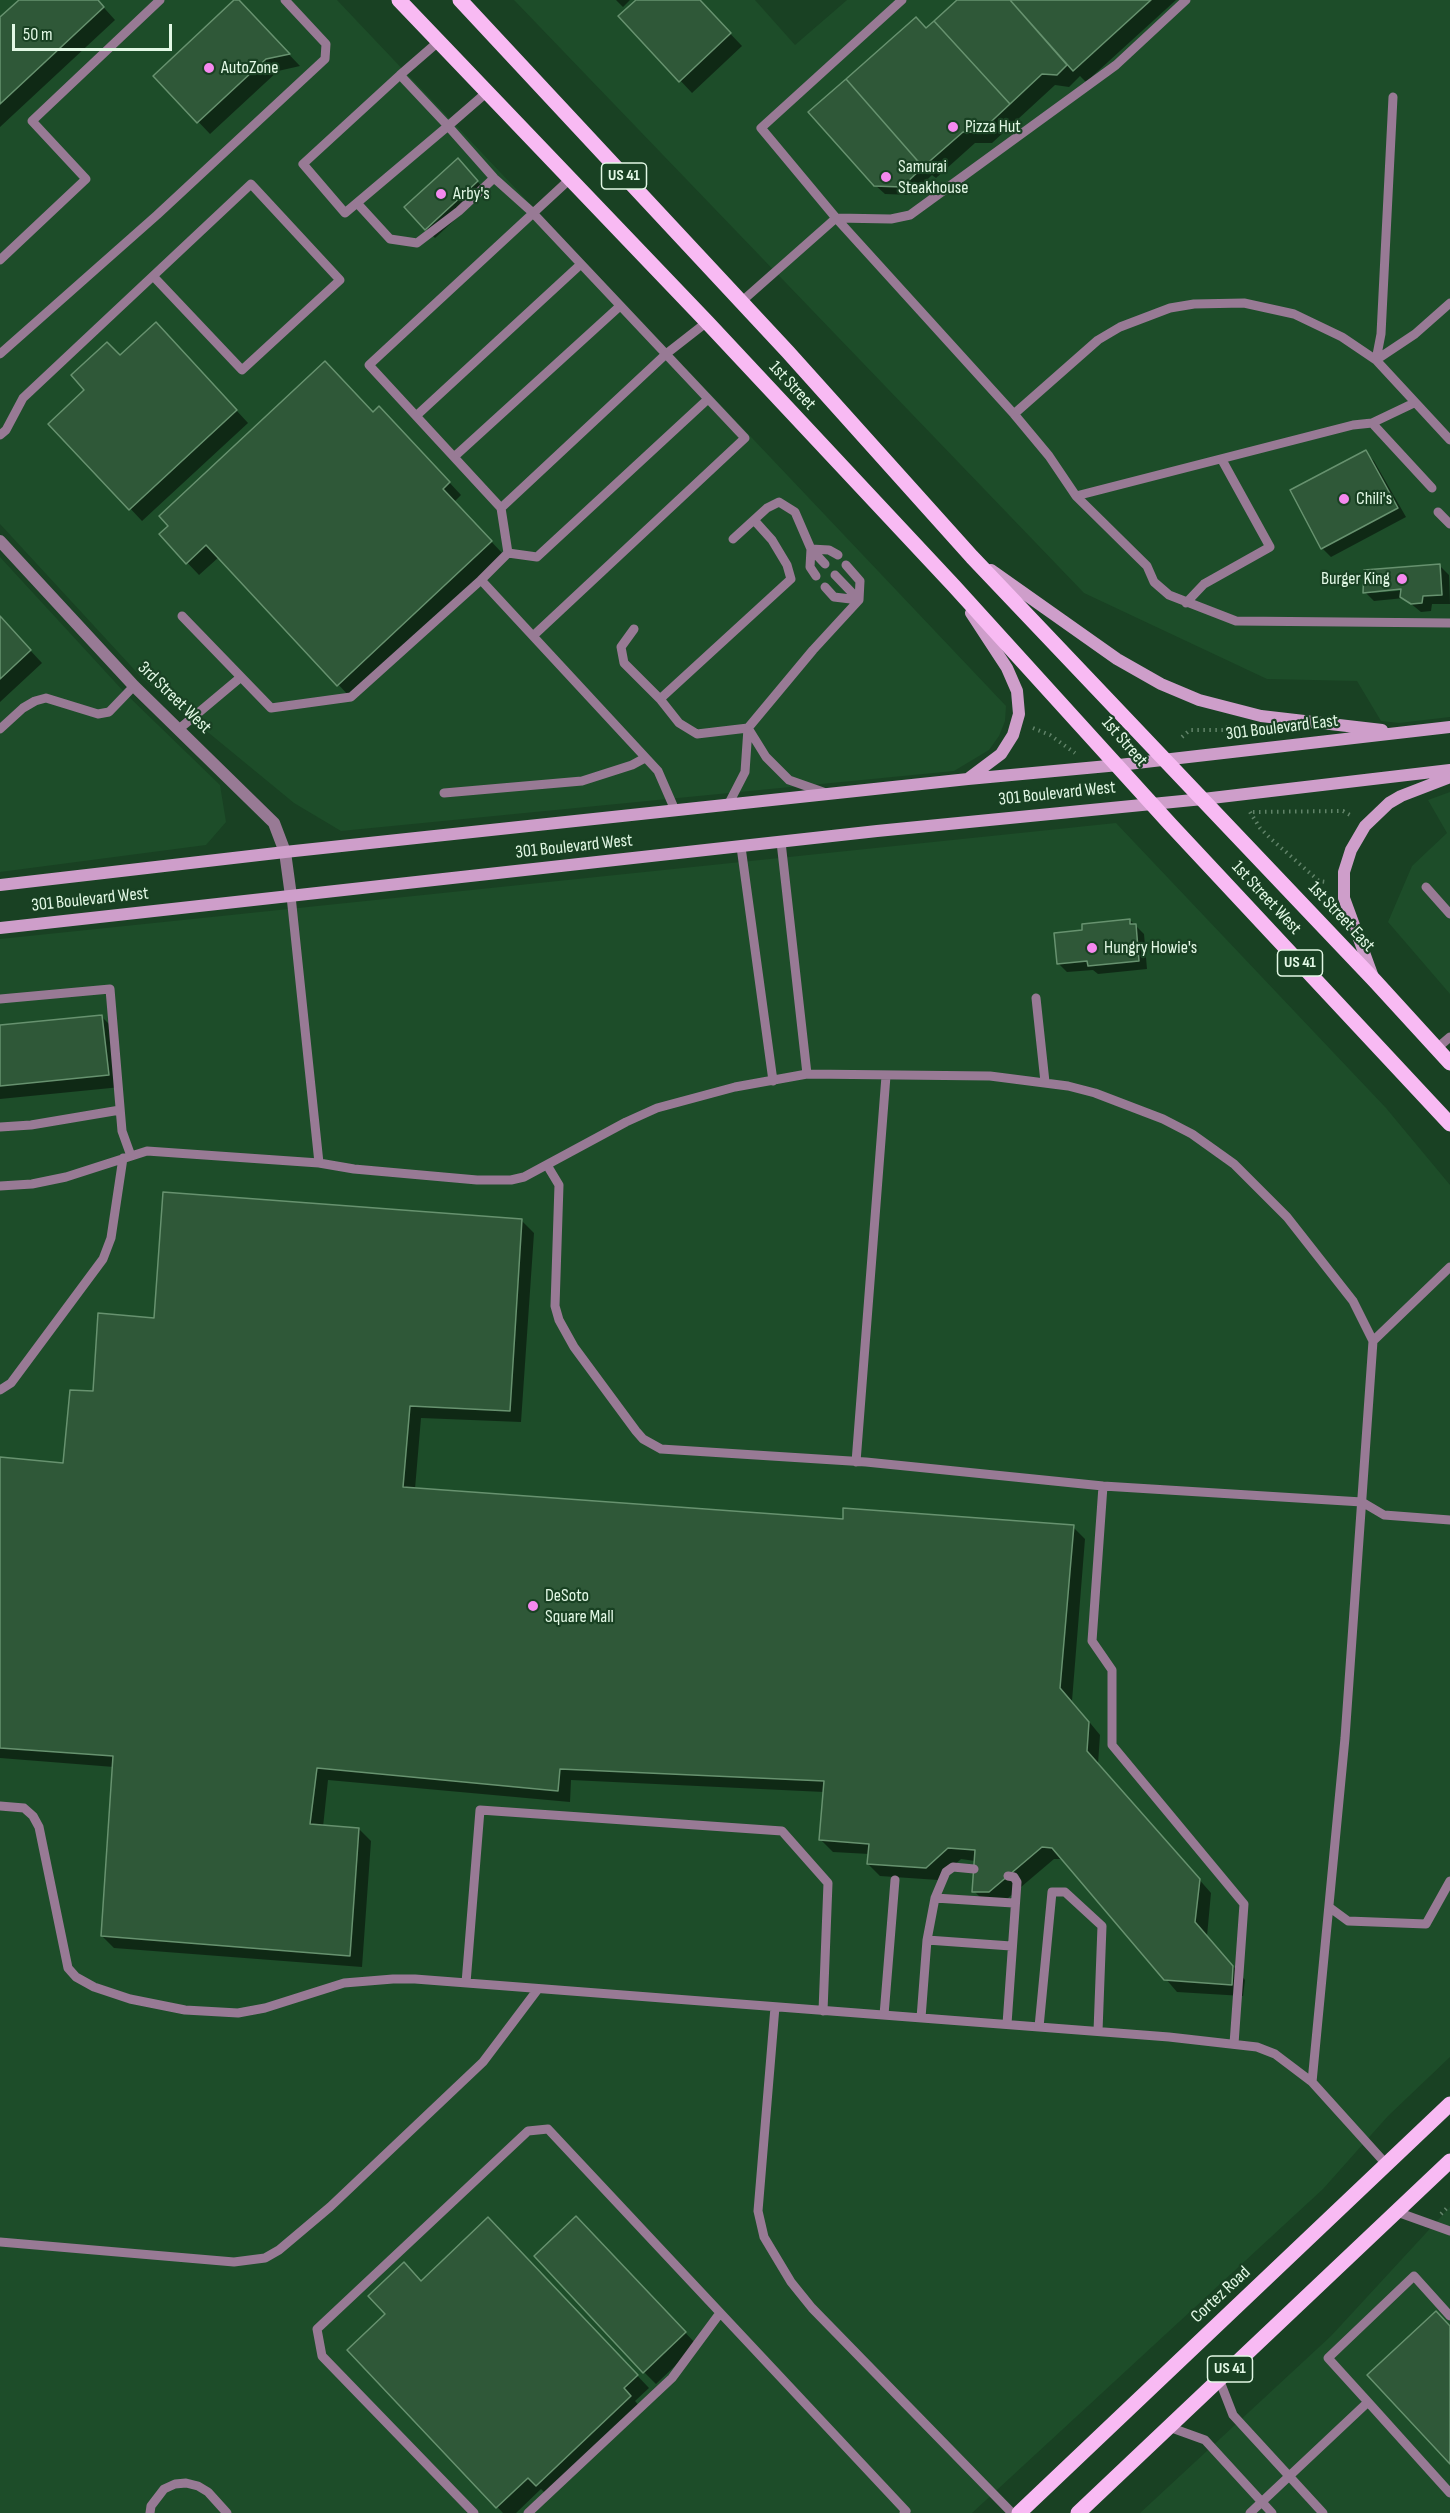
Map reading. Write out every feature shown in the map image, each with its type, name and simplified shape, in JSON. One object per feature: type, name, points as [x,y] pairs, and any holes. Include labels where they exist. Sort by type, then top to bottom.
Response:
[{"type":"main road","name":"1st Street","points":[[399,0],[707,322],[954,586],[1151,802]]},
{"type":"main road","name":"1st Street","points":[[460,0],[741,302],[972,557],[1203,799]]},
{"type":"main road","points":[[972,557],[1117,659],[1152,679],[1199,700],[1261,716],[1401,733]]},
{"type":"main road","points":[[954,586],[1007,668],[1018,701],[1017,723],[1007,745],[992,762],[968,779]]},
{"type":"main road","name":"301 Boulevard East","points":[[1119,765],[1450,727]]},
{"type":"main road","name":"301 Boulevard West","points":[[0,885],[675,810],[1119,765]]},
{"type":"main road","points":[[1151,802],[1203,799],[1450,770]]},
{"type":"main road","points":[[1375,981],[1344,898],[1344,872],[1351,850],[1365,826],[1389,803],[1450,777]]},
{"type":"main road","name":"1st Street East","points":[[1203,799],[1450,1063]]},
{"type":"main road","name":"301 Boulevard West","points":[[0,928],[1151,802]]},
{"type":"main road","name":"1st Street West","points":[[1151,802],[1450,1124]]},
{"type":"main road","name":"Cortez Road","points":[[1019,2513],[1450,2104]]},
{"type":"main road","name":"US 41","points":[[1078,2513],[1397,2212],[1449,2166]]},
{"type":"street","name":"3rd Street West","points":[[0,540],[134,686],[273,823],[285,852],[291,896]]},
{"type":"lane","points":[[0,260],[86,179],[32,121],[160,0]]},
{"type":"lane","points":[[0,354],[157,215],[324,59],[326,44],[285,0]]},
{"type":"lane","points":[[902,0],[761,128],[836,218],[1014,414],[1049,456],[1076,496],[1148,566],[1160,589],[1186,603],[1236,621],[1450,623]]},
{"type":"lane","points":[[741,302],[836,218],[891,219],[910,215],[1116,65],[1186,0]]},
{"type":"lane","points":[[438,42],[303,164],[345,213],[486,93]]},
{"type":"lane","points":[[400,75],[494,178],[532,212],[745,438],[533,636]]},
{"type":"lane","points":[[1377,360],[1381,334],[1393,97]]},
{"type":"lane","points":[[357,203],[390,239],[417,243],[459,211],[494,178]]},
{"type":"lane","points":[[508,553],[501,508],[369,365],[570,179]]},
{"type":"lane","points":[[0,435],[6,430],[23,398],[251,184],[340,280],[242,370],[153,276]]},
{"type":"lane","points":[[416,416],[581,264]]},
{"type":"lane","points":[[1014,414],[1082,352],[1120,327],[1162,310],[1194,304],[1244,303],[1294,314],[1342,337],[1377,360],[1413,403],[1450,440]]},
{"type":"lane","points":[[1377,360],[1415,334],[1450,303]]},
{"type":"lane","points":[[454,457],[620,306]]},
{"type":"lane","points":[[501,508],[666,354],[707,322]]},
{"type":"lane","points":[[508,553],[537,557],[708,399]]},
{"type":"lane","points":[[1076,496],[1353,425],[1372,423],[1413,403]]},
{"type":"lane","points":[[1372,423],[1432,488]]},
{"type":"lane","points":[[1186,603],[1204,584],[1270,547],[1222,460]]},
{"type":"lane","points":[[733,539],[766,508],[779,502],[795,512],[811,549],[825,564]]},
{"type":"lane","points":[[1438,513],[1450,524]]},
{"type":"lane","points":[[660,699],[791,579],[787,565],[772,540],[754,520]]},
{"type":"lane","points":[[811,549],[829,550],[838,555]]},
{"type":"lane","points":[[811,549],[810,567],[816,576]]},
{"type":"lane","points":[[182,615],[271,708],[351,697],[508,553]]},
{"type":"lane","points":[[728,805],[745,772],[748,728],[813,650],[859,600],[860,581],[846,565]]},
{"type":"lane","points":[[835,575],[859,600]]},
{"type":"lane","points":[[481,580],[658,771],[675,810]]},
{"type":"lane","points":[[825,587],[834,597],[859,600]]},
{"type":"lane","points":[[634,629],[621,647],[624,663],[660,699],[679,723],[698,734],[748,728]]},
{"type":"lane","points":[[179,729],[241,677]]},
{"type":"lane","points":[[0,729],[23,708],[46,698],[98,714],[109,712],[134,686]]},
{"type":"lane","points":[[748,728],[766,758],[789,780],[828,794]]},
{"type":"lane","points":[[444,793],[582,781],[632,765],[645,758]]},
{"type":"lane","points":[[781,842],[807,1074]]},
{"type":"lane","points":[[741,847],[772,1081]]},
{"type":"lane","points":[[1426,887],[1450,914]]},
{"type":"lane","points":[[291,896],[319,1163]]},
{"type":"lane","points":[[0,999],[110,989],[122,1131],[127,1157],[111,1238],[104,1259],[11,1383],[0,1390]]},
{"type":"lane","points":[[1036,998],[1045,1082]]},
{"type":"lane","points":[[1436,1049],[1450,1037]]},
{"type":"lane","points":[[0,1186],[32,1184],[66,1177],[147,1151],[161,1150],[495,1180],[524,1177],[626,1122],[657,1108],[735,1087],[807,1074],[990,1076],[1045,1082],[1095,1093],[1134,1107],[1192,1134],[1218,1151],[1260,1188],[1310,1244],[1353,1301],[1373,1341],[1344,1738],[1312,2082]]},
{"type":"lane","points":[[856,1462],[886,1076]]},
{"type":"lane","points":[[0,1127],[31,1125],[120,1110]]},
{"type":"lane","points":[[547,1165],[559,1185],[555,1306],[559,1320],[574,1347],[644,1439],[661,1449],[856,1462],[1103,1486],[1362,1502],[1384,1515],[1450,1520]]},
{"type":"lane","points":[[1373,1341],[1450,1267]]},
{"type":"lane","points":[[1103,1486],[1092,1641],[1112,1670],[1112,1744],[1244,1904],[1234,2044]]},
{"type":"lane","points":[[0,1806],[24,1808],[33,1816],[39,1827],[68,1968],[76,1977],[94,1987],[130,1999],[185,2010],[238,2013],[265,2008],[344,1983],[393,1978],[1098,2031],[1257,2047],[1275,2054],[1312,2082],[1387,2165]]},
{"type":"lane","points":[[466,1983],[480,1810],[782,1831],[828,1882],[823,2011]]},
{"type":"lane","points":[[921,2018],[927,1940],[935,1898],[946,1872],[952,1867],[974,1869]]},
{"type":"lane","points":[[1007,2024],[1013,1903],[1017,1882],[1014,1877],[1008,1876]]},
{"type":"lane","points":[[884,2015],[895,1880]]},
{"type":"lane","points":[[1329,1906],[1348,1921],[1426,1924],[1450,1881]]},
{"type":"lane","points":[[1039,2027],[1052,1892],[1065,1892],[1102,1926],[1098,2031]]},
{"type":"lane","points":[[935,1898],[1013,1903]]},
{"type":"lane","points":[[927,1940],[1011,1946]]},
{"type":"lane","points":[[0,2242],[234,2262],[265,2258],[279,2250],[330,2207],[483,2062],[538,1989]]},
{"type":"lane","points":[[774,2007],[758,2211],[764,2237],[791,2282],[812,2308],[1012,2513]]},
{"type":"lane","points":[[474,2513],[322,2356],[317,2329],[528,2131],[548,2129],[906,2511],[904,2513]]},
{"type":"lane","points":[[1397,2212],[1450,2231]]},
{"type":"lane","points":[[1450,2316],[1414,2277],[1328,2358],[1450,2493]]},
{"type":"lane","points":[[528,2513],[672,2378],[720,2313]]},
{"type":"lane","points":[[1219,2379],[1233,2415],[1323,2513]]},
{"type":"lane","points":[[1250,2513],[1368,2402]]},
{"type":"lane","points":[[1169,2427],[1206,2440],[1272,2513]]},
{"type":"lane","points":[[150,2513],[154,2501],[164,2489],[175,2484],[186,2483],[208,2492],[227,2513]]},
{"type":"path","points":[[1182,737],[1190,730],[1224,730],[1230,726],[1232,720]]},
{"type":"path","points":[[1033,728],[1050,735],[1072,752],[1078,753]]},
{"type":"path","points":[[1240,812],[1343,811],[1352,816]]},
{"type":"path","points":[[1250,812],[1260,828],[1270,838],[1319,881],[1326,882]]},
{"type":"shaded area","points":[[0,0],[337,0],[1006,706],[1005,721],[999,736],[989,750],[954,771],[341,831],[294,803],[142,678],[0,524]]},
{"type":"shaded area","points":[[514,0],[755,0],[795,45],[847,0],[1450,0],[1450,717],[1399,723],[1381,721],[1357,681],[1267,679],[1084,593]]},
{"type":"shaded area","points":[[0,557],[126,694],[220,785],[226,822],[206,845],[0,872]]},
{"type":"shaded area","points":[[1450,792],[1450,994],[1388,922],[1412,866],[1447,833],[1428,800]]},
{"type":"shaded area","points":[[1116,823],[1386,1108],[1450,1185],[1450,2057],[1388,2116],[1323,2189],[972,2513],[0,2513],[0,939]]},
{"type":"shaded area","points":[[1450,2207],[1450,2513],[1140,2513],[1331,2336]]},
{"type":"building","points":[[19,0],[98,0],[104,7],[0,104],[0,17]]},
{"type":"building","name":"AutoZone","points":[[234,0],[239,0],[290,54],[266,59],[197,123],[153,76]]},
{"type":"building","points":[[636,0],[700,0],[731,33],[679,82],[618,16]]},
{"type":"building","points":[[957,0],[1010,0],[1067,65],[1057,75],[1042,74],[1010,104],[934,21]]},
{"type":"building","points":[[1010,0],[1151,0],[1073,71]]},
{"type":"building","points":[[916,17],[926,28],[934,21],[1010,104],[980,132],[963,132],[923,167],[846,79]]},
{"type":"building","points":[[846,79],[923,167],[902,187],[874,186],[808,112]]},
{"type":"building","name":"Arby's","points":[[458,158],[478,181],[425,230],[404,207]]},
{"type":"building","points":[[156,322],[237,410],[129,510],[48,424],[84,390],[71,375],[107,342],[120,355]]},
{"type":"building","points":[[325,361],[373,412],[379,406],[450,482],[443,489],[492,541],[337,686],[206,545],[186,564],[159,534],[168,526],[159,516]]},
{"type":"building","name":"Chili's","points":[[1366,450],[1398,508],[1321,549],[1290,490]]},
{"type":"building","name":"Burger King","points":[[1440,564],[1442,595],[1423,596],[1422,603],[1411,604],[1400,597],[1401,589],[1363,593],[1364,570]]},
{"type":"building","points":[[0,616],[31,650],[0,679]]},
{"type":"building","points":[[1130,919],[1130,924],[1136,924],[1139,961],[1088,966],[1087,961],[1057,964],[1054,933],[1082,930],[1082,924]]},
{"type":"building","points":[[102,1015],[109,1075],[0,1086],[0,1025]]},
{"type":"building","name":"DeSoto Square Mall","points":[[163,1192],[522,1219],[510,1411],[410,1406],[403,1487],[843,1519],[843,1508],[1074,1525],[1060,1688],[1089,1722],[1087,1751],[1200,1879],[1195,1922],[1233,1966],[1232,1985],[1164,1980],[1052,1848],[1042,1847],[989,1892],[972,1892],[975,1850],[948,1848],[926,1868],[867,1864],[869,1844],[819,1840],[824,1781],[560,1769],[558,1791],[317,1768],[310,1824],[359,1828],[350,1956],[101,1936],[113,1756],[0,1748],[0,1457],[63,1463],[70,1390],[93,1391],[98,1313],[154,1318]]},
{"type":"building","points":[[576,2216],[686,2332],[643,2373],[534,2256]]},
{"type":"building","points":[[488,2217],[638,2375],[624,2388],[631,2396],[536,2486],[528,2478],[496,2508],[347,2350],[385,2314],[368,2296],[404,2262],[421,2281]]},
{"type":"building","points":[[1436,2311],[1450,2326],[1450,2464],[1367,2375]]},
{"type":"place","name":"AutoZone","points":[[209,68]]},
{"type":"place","name":"Pizza Hut","points":[[953,127]]},
{"type":"place","name":"Samurai Steakhouse","points":[[886,177]]},
{"type":"place","name":"Arby's","points":[[441,194]]},
{"type":"place","name":"Chili's","points":[[1344,499]]},
{"type":"place","name":"Burger King","points":[[1402,579]]},
{"type":"place","name":"Hungry Howie's","points":[[1092,948]]},
{"type":"place","name":"DeSoto Square Mall","points":[[533,1606]]}]
